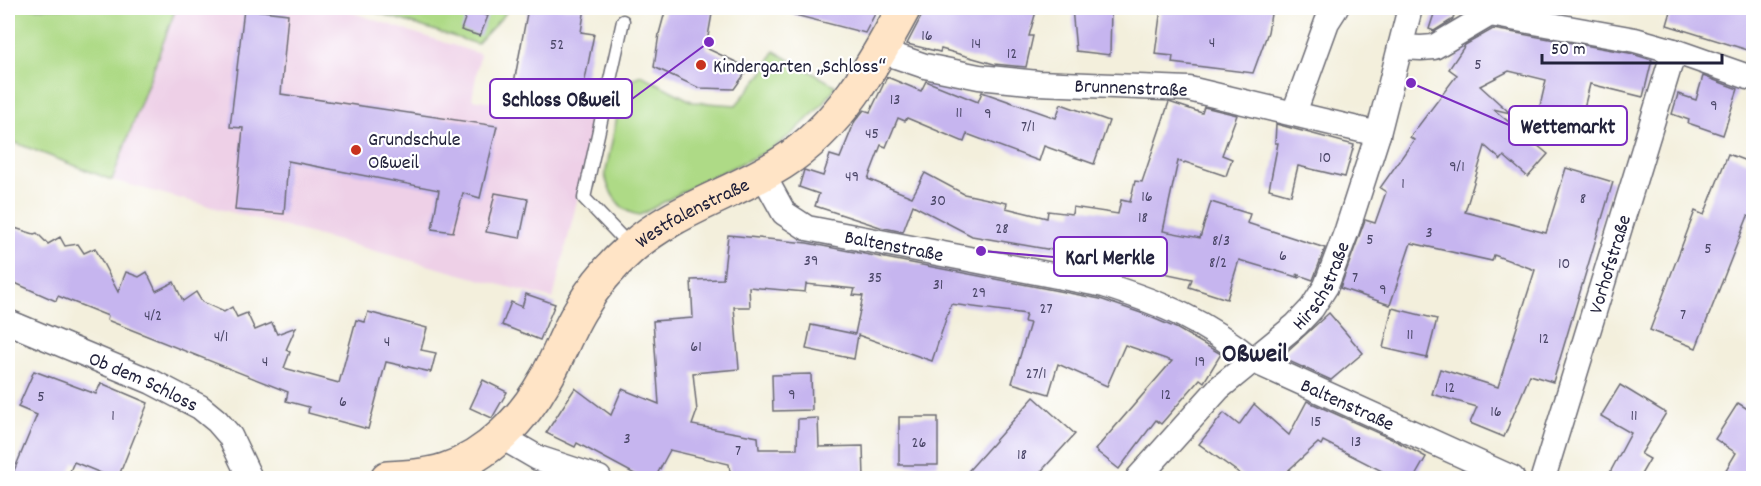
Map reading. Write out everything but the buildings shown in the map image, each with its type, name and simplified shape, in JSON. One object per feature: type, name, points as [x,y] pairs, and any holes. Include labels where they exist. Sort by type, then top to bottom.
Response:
[{"type":"main road","name":"Westfalenstraße","points":[[387,478],[420,476],[447,470],[476,455],[500,436],[523,414],[545,380],[582,306],[608,273],[632,248],[663,224],[782,163],[815,137],[852,97],[881,51],[903,8]]},
{"type":"street","points":[[1294,113],[1327,22],[1336,8]]},
{"type":"street","name":"Hirschstraße","points":[[1138,478],[1211,396],[1296,325],[1312,308],[1326,286],[1378,134],[1410,8]]},
{"type":"street","points":[[1400,47],[1434,47],[1490,15],[1635,40],[1754,79]]},
{"type":"street","name":"Brunnenstraße","points":[[881,51],[924,66],[979,77],[1038,83],[1189,89],[1378,134]]},
{"type":"street","name":"Vorhofstraße","points":[[1543,478],[1674,51]]},
{"type":"street","name":"Baltenstraße","points":[[762,173],[784,213],[807,228],[1104,285],[1173,309],[1220,334],[1254,361],[1512,478]]},
{"type":"street","name":"Ob dem Schloss","points":[[8,325],[152,382],[200,407],[230,436],[250,478]]},
{"type":"street","points":[[500,436],[538,458],[599,478]]},
{"type":"lane","points":[[623,21],[584,198],[632,248]]},
{"type":"shaded area","name":"Grundschule Oßweil","points":[[176,8],[338,8],[480,54],[472,99],[597,119],[553,299],[112,180]]},
{"type":"green space","points":[[8,8],[176,8],[112,180],[8,140]]},
{"type":"green space","points":[[363,8],[507,8],[505,14],[477,44]]},
{"type":"green space","points":[[774,51],[836,86],[822,105],[793,133],[770,150],[701,182],[640,215],[621,206],[609,189],[605,175],[621,98],[627,81],[641,75],[693,102],[736,105],[765,70]]},
{"type":"place","name":"Schloss Oßweil","points":[[709,42]]},
{"type":"place","name":"Kindergarten „Schloss“","points":[[701,65]]},
{"type":"place","name":"Wettemarkt","points":[[1411,83]]},
{"type":"place","name":"Grundschule Oßweil","points":[[356,150]]},
{"type":"place","name":"Karl Merkle","points":[[981,251]]},
{"type":"district","name":"Oßweil","points":[[1255,352]]}]
